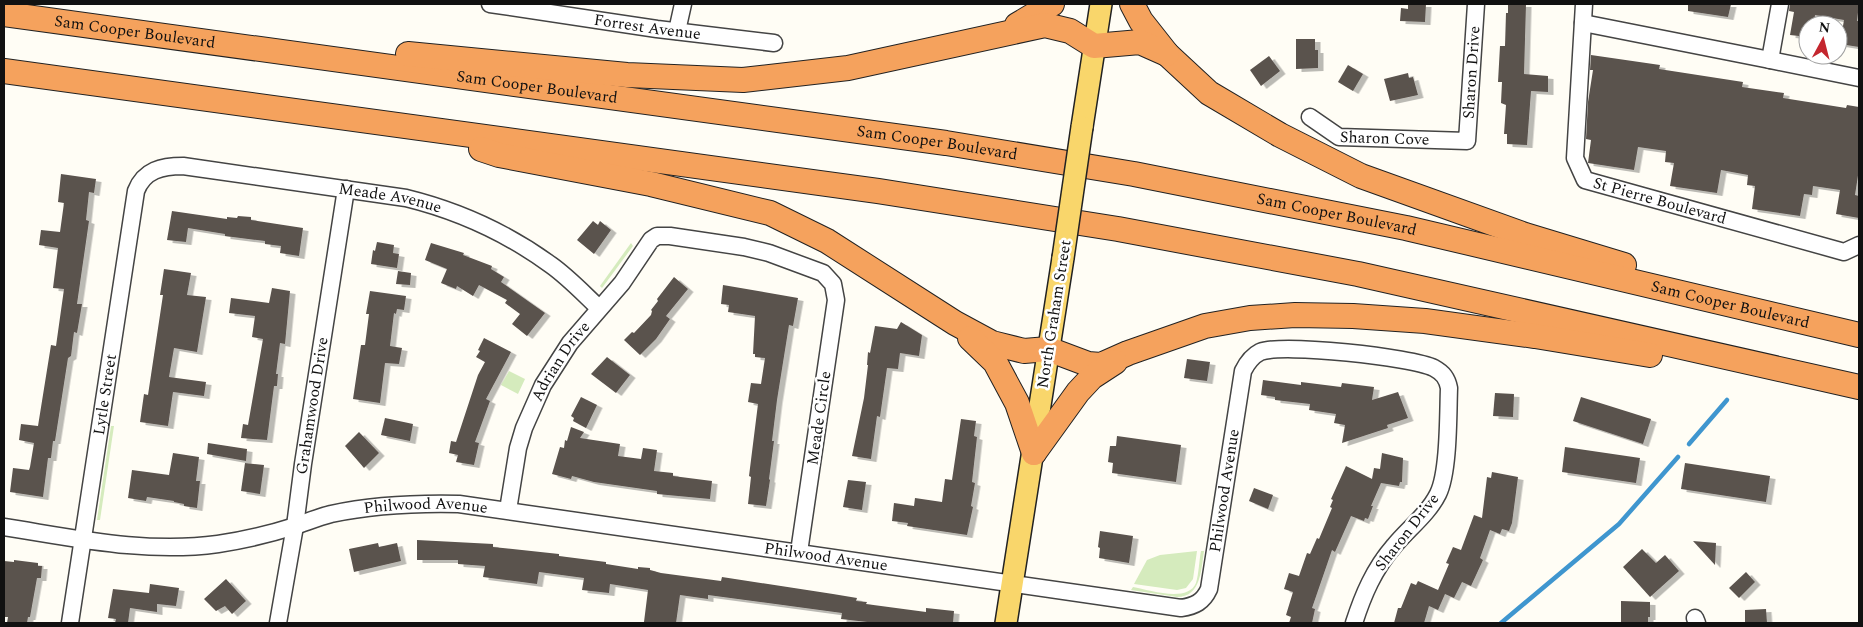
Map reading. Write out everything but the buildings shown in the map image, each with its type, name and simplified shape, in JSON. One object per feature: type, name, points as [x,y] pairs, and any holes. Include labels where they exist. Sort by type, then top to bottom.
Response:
[{"type":"highway","points":[[1003,34],[1052,4]]},
{"type":"highway","points":[[1132,4],[1141,21],[1167,54],[1209,93],[1280,135],[1361,176],[1525,235],[1855,334]]},
{"type":"highway","points":[[10,15],[627,75],[743,80],[848,68],[1045,25],[1070,30],[1094,46],[1140,42],[1167,54]]},
{"type":"highway","name":"Sam Cooper Boulevard","points":[[10,15],[946,143],[1124,173],[1406,228],[1855,334]]},
{"type":"highway","points":[[4,72],[878,191],[1118,228],[1358,274],[1859,389]]},
{"type":"highway","points":[[425,129],[499,155],[651,184],[770,213],[827,241],[955,323],[992,344],[1024,351],[1048,349],[1088,364],[1101,365],[1128,353],[1204,326],[1250,318],[1295,315],[1353,316],[1425,321],[1536,336],[1859,389]]},
{"type":"highway","points":[[955,323],[995,362],[1018,403],[1034,452]]},
{"type":"highway","points":[[1034,452],[1065,408],[1092,377],[1128,353]]},
{"type":"main road","name":"North Graham Street","points":[[1006,623],[1034,452],[1101,4]]},
{"type":"street","name":"Forrest Avenue","points":[[490,4],[774,43]]},
{"type":"street","points":[[677,31],[683,4]]},
{"type":"street","name":"Sharon Drive","points":[[1467,141],[1476,4]]},
{"type":"street","name":"St Pierre Boulevard","points":[[1584,4],[1575,158],[1584,180],[1844,252],[1859,245]]},
{"type":"street","points":[[1770,60],[1780,4]]},
{"type":"street","points":[[1583,23],[1859,78]]},
{"type":"street","name":"Sharon Cove","points":[[1310,117],[1339,137],[1467,141]]},
{"type":"street","name":"Meade Avenue","points":[[152,171],[162,167],[183,166],[406,198],[437,206],[502,233],[552,265],[599,308]]},
{"type":"street","name":"Lytle Street","points":[[70,623],[136,191],[142,180],[152,171]]},
{"type":"street","name":"Grahamwood Drive","points":[[278,623],[295,526],[346,189]]},
{"type":"street","name":"Adrian Drive","points":[[508,510],[518,448],[534,404],[559,357],[622,282],[651,240],[657,236],[670,236],[744,247],[769,253],[823,273],[833,284]]},
{"type":"street","name":"Meade Circle","points":[[799,552],[836,300],[833,284]]},
{"type":"street","name":"Philwood Avenue","points":[[4,527],[83,540],[150,547],[199,546],[240,540],[295,526],[328,515],[367,507],[416,503],[459,504],[1012,582],[1170,608],[1191,607],[1204,598],[1212,579],[1243,371],[1253,356],[1272,349],[1307,349],[1374,356],[1434,368],[1446,377]]},
{"type":"street","name":"Sharon Drive","points":[[1354,623],[1364,594],[1382,560],[1419,520],[1439,492],[1444,468],[1448,410],[1449,388],[1446,377]]},
{"type":"green space","points":[[631,243],[633,246],[602,288],[600,286]]},
{"type":"green space","points":[[509,371],[525,379],[518,394],[501,385]]},
{"type":"green space","points":[[111,426],[114,426],[100,520],[97,520]]},
{"type":"green space","points":[[1197,551],[1193,579],[1186,588],[1177,590],[1134,584],[1147,560],[1160,555]]},
{"type":"green space","points":[[1201,551],[1204,551],[1198,581],[1191,592],[1185,596],[1177,597],[1131,590],[1133,587],[1177,594],[1192,589],[1197,579]]},
{"type":"waterway","points":[[1689,444],[1727,400]]},
{"type":"waterway","points":[[1501,623],[1619,524],[1678,457]]}]
